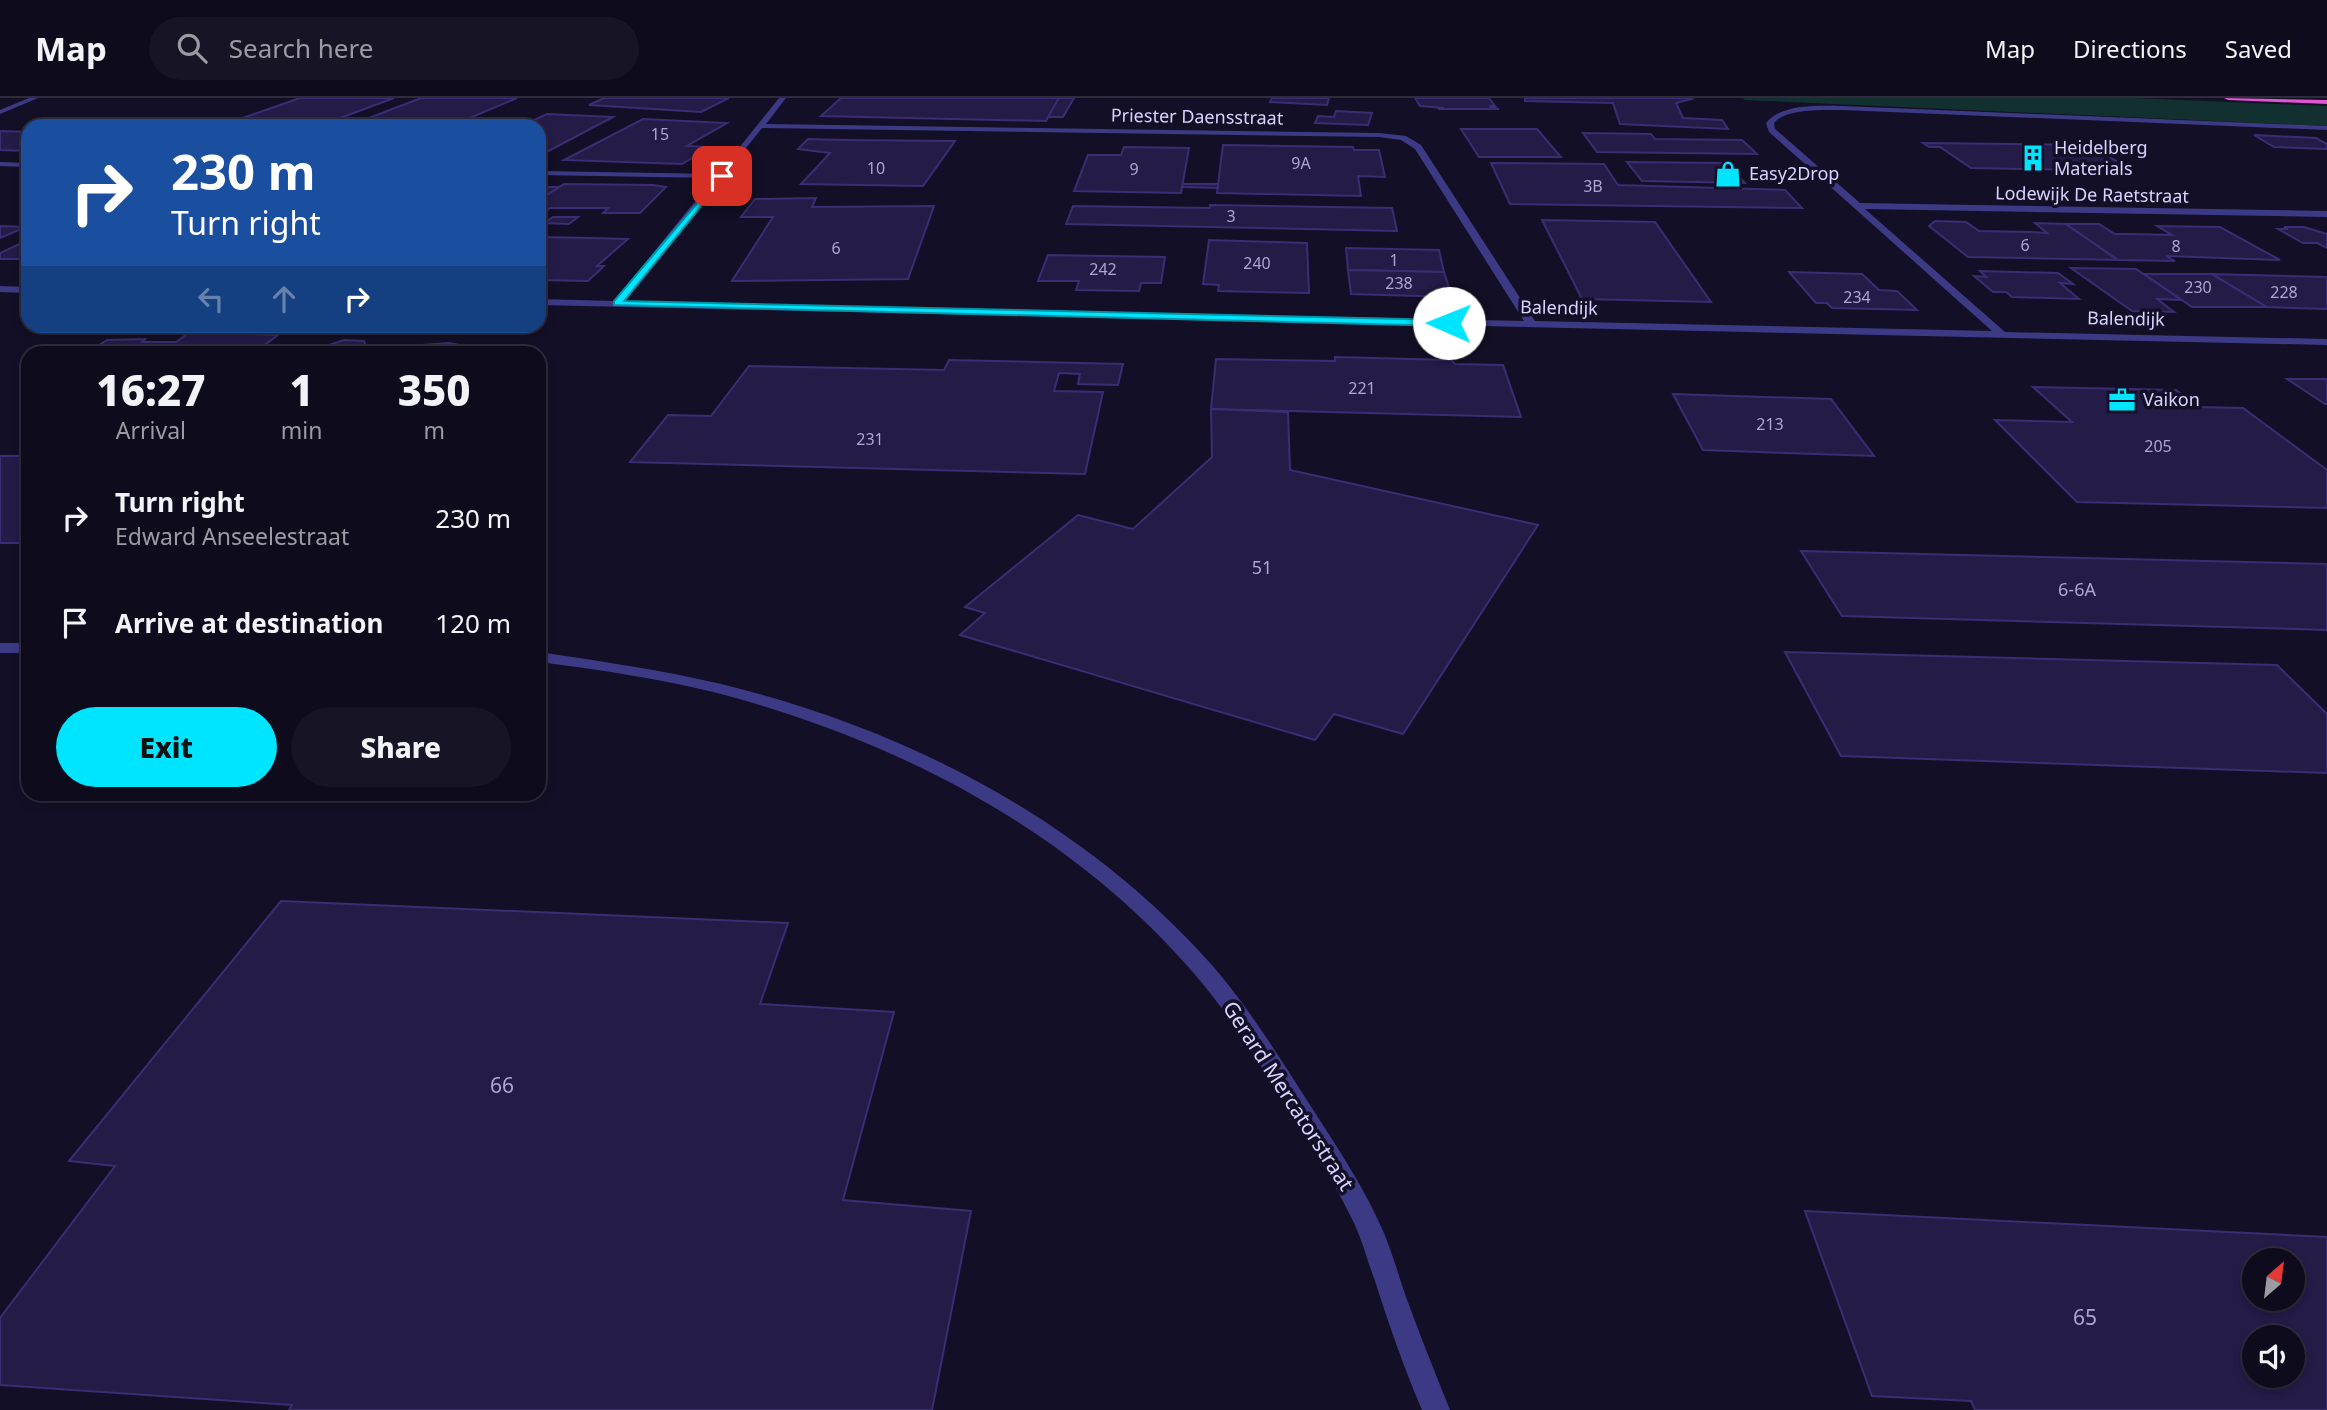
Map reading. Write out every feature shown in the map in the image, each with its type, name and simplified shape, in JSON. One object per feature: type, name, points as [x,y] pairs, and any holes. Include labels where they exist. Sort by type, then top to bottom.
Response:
[{"type":"highway","points":[[2228,98],[2327,102]]},
{"type":"street","points":[[0,111],[35,98]]},
{"type":"street","points":[[617,303],[783,98]]},
{"type":"street","points":[[2001,334],[1772,130],[1770,122],[1775,117],[1810,108],[1843,108],[2327,128]]},
{"type":"street","name":"Priester Daensstraat","points":[[761,126],[1379,135],[1403,138],[1418,147],[1532,325]]},
{"type":"street","points":[[0,164],[21,165]]},
{"type":"street","points":[[546,173],[722,176]]},
{"type":"street","name":"Lodewijk De Raetstraat","points":[[1857,206],[2327,215]]},
{"type":"street","points":[[0,289],[21,290]]},
{"type":"street","name":"Balendijk","points":[[546,302],[2327,342]]},
{"type":"street","points":[[1,649],[21,648]]},
{"type":"street","name":"Gerard Mercatorstraat","points":[[546,658],[671,677],[795,709],[856,731],[977,786],[1089,860],[1188,953],[1258,1040],[1367,1222],[1422,1381],[1436,1410]]},
{"type":"street","name":"Gerard Mercatorstraat","points":[[1422,1381],[1422,1410]]},
{"type":"green space","points":[[1743,98],[2135,98],[2327,106],[2327,126],[1744,100]]},
{"type":"building","points":[[300,98],[394,98],[337,119],[240,119]]},
{"type":"building","points":[[421,98],[517,98],[468,119],[366,119]]},
{"type":"building","points":[[604,98],[729,98],[701,112],[589,105]]},
{"type":"building","points":[[841,98],[1059,98],[1046,121],[821,116]]},
{"type":"building","points":[[1059,98],[1074,98],[1063,117],[1048,117]]},
{"type":"building","points":[[1272,98],[1329,98],[1327,105],[1270,102]]},
{"type":"building","points":[[1415,98],[1489,98],[1495,106],[1489,106],[1499,109],[1439,109],[1444,108],[1420,106]]},
{"type":"building","points":[[1525,98],[1687,98],[1691,99],[1676,103],[1683,118],[1722,120],[1728,129],[1620,124],[1613,103],[1525,101]]},
{"type":"building","points":[[1336,111],[1372,113],[1368,125],[1315,123],[1318,116],[1334,117]]},
{"type":"building","points":[[547,114],[613,117],[546,152],[546,119],[536,119]]},
{"type":"building","points":[[643,119],[727,123],[687,146],[711,147],[682,164],[564,160]]},
{"type":"building","points":[[1461,129],[1537,129],[1561,157],[1479,157]]},
{"type":"building","points":[[0,131],[21,132],[21,151],[0,150]]},
{"type":"building","points":[[1583,133],[1651,134],[1655,139],[1742,140],[1757,154],[1597,152]]},
{"type":"building","points":[[2254,135],[2316,138],[2327,144],[2327,149],[2274,147]]},
{"type":"building","points":[[808,139],[955,141],[923,186],[801,184],[830,153],[798,149]]},
{"type":"building","name":"Heidelberg Materials","points":[[1923,143],[2088,145],[2134,171],[1971,168],[1940,147],[1929,147]]},
{"type":"building","points":[[1223,145],[1353,147],[1354,150],[1379,150],[1385,177],[1358,176],[1361,196],[1217,193]]},
{"type":"building","points":[[1124,147],[1189,148],[1181,193],[1074,191],[1088,155],[1121,155]]},
{"type":"building","points":[[1627,162],[1726,163],[1745,183],[1642,181]]},
{"type":"building","points":[[1491,163],[1604,164],[1618,185],[1785,190],[1802,208],[1510,204]]},
{"type":"building","points":[[564,184],[666,187],[640,213],[603,213],[608,208],[550,208],[546,211],[546,196]]},
{"type":"building","points":[[1183,184],[1218,184],[1218,188],[1182,187]]},
{"type":"building","points":[[546,187],[559,187],[546,195]]},
{"type":"building","points":[[816,198],[812,207],[934,206],[908,279],[732,281],[773,217],[741,217],[755,199]]},
{"type":"building","points":[[1210,205],[1392,208],[1397,231],[1066,224],[1073,206],[1210,208]]},
{"type":"building","points":[[553,217],[578,217],[569,224],[546,222]]},
{"type":"building","points":[[1542,220],[1655,222],[1711,302],[1582,299]]},
{"type":"building","points":[[1935,221],[1966,222],[1979,231],[2047,233],[2035,223],[2066,224],[2118,260],[1968,257],[1929,226]]},
{"type":"building","points":[[2066,224],[2099,224],[2115,234],[2172,235],[2157,226],[2220,227],[2280,260],[2166,256],[2175,261],[2118,260]]},
{"type":"building","points":[[0,226],[21,227],[21,229],[0,238]]},
{"type":"building","points":[[2284,227],[2304,227],[2327,234],[2327,248],[2317,243],[2303,243],[2278,229],[2288,229]]},
{"type":"building","points":[[546,237],[628,239],[597,266],[604,266],[588,281],[546,280]]},
{"type":"building","points":[[1209,240],[1307,243],[1309,293],[1218,291],[1219,285],[1203,284]]},
{"type":"building","points":[[21,243],[21,259],[0,259],[0,253]]},
{"type":"building","points":[[1346,248],[1439,250],[1444,272],[1348,270]]},
{"type":"building","points":[[1048,255],[1165,257],[1161,283],[1141,283],[1139,291],[1076,290],[1079,281],[1038,281]]},
{"type":"building","points":[[2071,268],[2136,269],[2182,300],[2157,299],[2174,312],[2132,311]]},
{"type":"building","points":[[1348,270],[1444,272],[1452,297],[1351,294]]},
{"type":"building","points":[[1980,271],[2058,273],[2073,284],[2060,283],[2079,299],[2012,297],[2006,292],[1993,292],[1974,276],[1986,277]]},
{"type":"building","points":[[1789,272],[1862,274],[1879,290],[1897,291],[1917,310],[1832,308],[1827,303],[1816,303]]},
{"type":"building","points":[[2144,274],[2212,274],[2267,307],[2192,307]]},
{"type":"building","points":[[2212,274],[2327,277],[2327,309],[2267,307]]},
{"type":"building","points":[[189,333],[278,335],[264,346],[98,346],[107,340],[145,339],[142,342],[176,342]]},
{"type":"building","points":[[344,340],[364,341],[366,346],[326,346]]},
{"type":"building","points":[[449,343],[465,346],[408,346]]},
{"type":"building","points":[[1335,357],[1451,360],[1455,364],[1503,365],[1521,417],[1211,409],[1216,359],[1335,361]]},
{"type":"building","points":[[949,360],[1123,364],[1118,385],[1078,384],[1080,374],[1059,373],[1054,391],[1103,392],[1085,474],[630,462],[668,415],[711,416],[749,366],[944,370]]},
{"type":"building","points":[[2287,379],[2327,379],[2327,404],[2325,404]]},
{"type":"building","points":[[2033,387],[2176,390],[2198,407],[2243,408],[2327,470],[2327,508],[2077,502],[1995,420],[2072,422]]},
{"type":"building","points":[[1673,394],[1831,399],[1874,456],[1703,450]]},
{"type":"building","points":[[1211,409],[1288,412],[1290,470],[1538,525],[1403,734],[1334,714],[1315,740],[960,635],[985,613],[965,607],[1078,515],[1133,529],[1212,457]]},
{"type":"building","points":[[0,456],[21,456],[21,543],[0,543]]},
{"type":"building","points":[[1801,551],[2327,564],[2327,630],[1842,616]]},
{"type":"building","points":[[1785,652],[2277,665],[2327,714],[2327,773],[1841,756]]},
{"type":"building","points":[[281,901],[788,923],[760,1004],[894,1012],[843,1200],[971,1211],[932,1410],[289,1410],[292,1405],[0,1385],[0,1318],[115,1166],[69,1161]]},
{"type":"building","points":[[1805,1211],[2327,1237],[2327,1410],[1975,1410],[1971,1401],[1872,1396]]},
{"type":"place","name":"Heidelberg Materials","points":[[2033,158]]},
{"type":"place","name":"Easy2Drop","points":[[1728,174]]},
{"type":"place","name":"Vaikon","points":[[2122,400]]},
{"type":"route","points":[[722,176],[617,303],[1449,323]]}]
